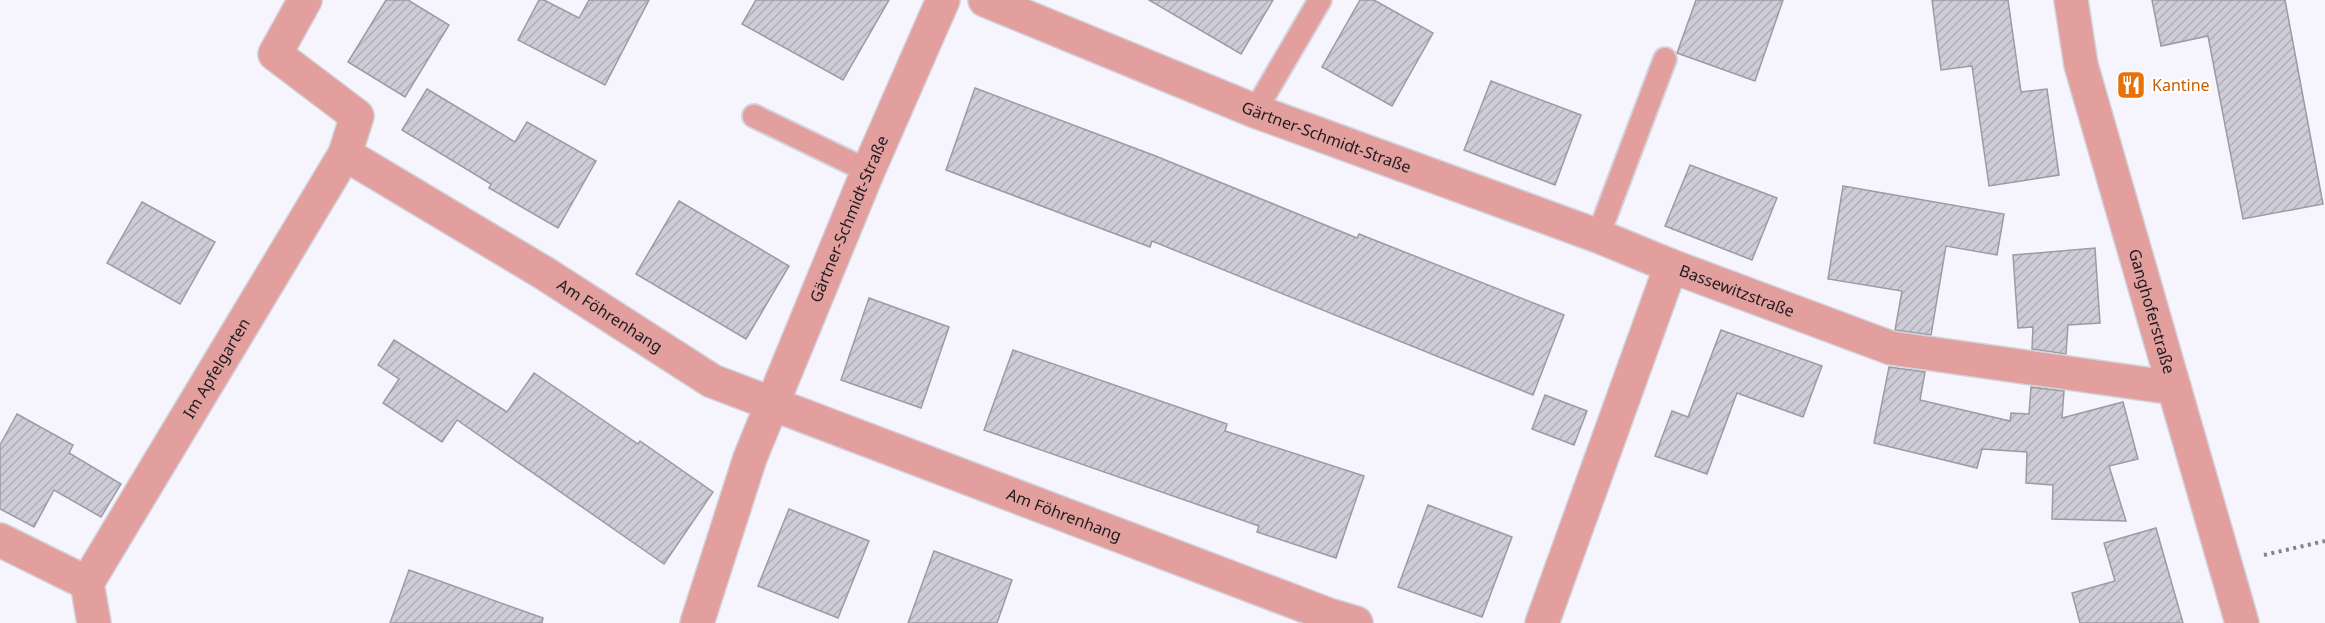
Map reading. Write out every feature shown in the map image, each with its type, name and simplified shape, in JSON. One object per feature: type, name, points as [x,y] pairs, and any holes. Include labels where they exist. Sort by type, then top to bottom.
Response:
[{"type":"street","name":"Im Apfelgarten","points":[[87,583],[345,154],[357,116],[275,54],[305,0]]},
{"type":"street","name":"Gärtner-Schmidt-Straße","points":[[773,405],[868,171],[943,0]]},
{"type":"street","name":"Gärtner-Schmidt-Straße","points":[[985,0],[1255,111],[1598,236],[1671,266]]},
{"type":"street","name":"Ganghoferstraße","points":[[2072,0],[2081,65],[2242,623]]},
{"type":"street","name":"Am Föhrenhang","points":[[345,154],[543,273],[712,381],[1329,615],[1356,623]]},
{"type":"street","name":"Bassewitzstraße","points":[[1542,623],[1671,266],[1891,348],[2174,388]]},
{"type":"street","points":[[697,623],[750,458],[773,405]]},
{"type":"street","points":[[0,540],[87,583],[94,623]]},
{"type":"lane","points":[[1255,111],[1320,0]]},
{"type":"lane","points":[[1598,236],[1665,59]]},
{"type":"lane","points":[[754,116],[868,171]]},
{"type":"path","points":[[2225,563],[2325,542]]},
{"type":"building","points":[[386,0],[408,0],[449,25],[405,97],[348,62]]},
{"type":"building","points":[[539,0],[544,0],[579,18],[589,0],[649,0],[605,85],[518,40]]},
{"type":"building","points":[[756,0],[889,0],[843,80],[742,24]]},
{"type":"building","points":[[1149,0],[1273,0],[1241,54]]},
{"type":"building","points":[[1360,0],[1374,0],[1433,33],[1392,106],[1322,67]]},
{"type":"building","points":[[1696,0],[1783,0],[1755,81],[1677,53]]},
{"type":"building","points":[[1932,0],[2008,0],[2021,92],[2047,89],[2059,175],[1989,186],[1972,66],[1941,70]]},
{"type":"building","points":[[2152,0],[2285,0],[2323,204],[2243,219],[2208,36],[2161,46]]},
{"type":"building","points":[[1491,81],[1581,115],[1555,185],[1464,150]]},
{"type":"building","points":[[975,88],[1153,155],[1357,238],[1359,234],[1564,315],[1533,395],[1152,241],[1150,247],[946,170]]},
{"type":"building","points":[[427,89],[515,142],[527,122],[596,161],[558,228],[489,188],[491,184],[402,130]]},
{"type":"building","points":[[1690,165],[1777,198],[1752,260],[1665,226]]},
{"type":"building","points":[[1843,186],[2004,214],[1997,255],[1946,246],[1931,335],[1895,330],[1902,291],[1828,279]]},
{"type":"building","points":[[679,201],[789,266],[746,339],[636,274]]},
{"type":"building","points":[[142,202],[215,242],[180,304],[107,263]]},
{"type":"building","points":[[2095,248],[2100,323],[2068,325],[2066,354],[2032,349],[2033,327],[2018,328],[2013,255]]},
{"type":"building","points":[[869,298],[949,327],[921,408],[841,380]]},
{"type":"building","points":[[1721,330],[1822,366],[1803,417],[1737,393],[1707,474],[1655,456],[1672,411],[1688,417]]},
{"type":"building","points":[[394,340],[507,412],[534,373],[638,444],[640,441],[713,492],[664,564],[457,420],[442,442],[383,403],[399,379],[378,365]]},
{"type":"building","points":[[1013,350],[1227,424],[1225,431],[1364,476],[1336,558],[1257,532],[1259,526],[984,430]]},
{"type":"building","points":[[1889,367],[1925,372],[1920,400],[2010,421],[2011,413],[2029,414],[2031,387],[2064,391],[2062,418],[2123,402],[2138,459],[2109,466],[2126,521],[2052,519],[2053,485],[2026,483],[2027,452],[1982,449],[1977,468],[1874,443]]},
{"type":"building","points":[[1545,395],[1587,411],[1574,445],[1532,429]]},
{"type":"building","points":[[17,414],[73,445],[69,453],[121,484],[101,517],[54,490],[34,527],[0,509],[0,445]]},
{"type":"building","points":[[1428,505],[1512,537],[1482,617],[1398,587]]},
{"type":"building","points":[[789,509],[869,541],[838,618],[758,586]]},
{"type":"building","points":[[2156,528],[2183,623],[2080,623],[2072,593],[2115,581],[2104,543]]},
{"type":"building","points":[[934,551],[1012,580],[997,623],[908,623]]},
{"type":"building","points":[[409,570],[543,618],[542,623],[390,623]]},
{"type":"place","name":"Kantine","points":[[2131,85]]}]
